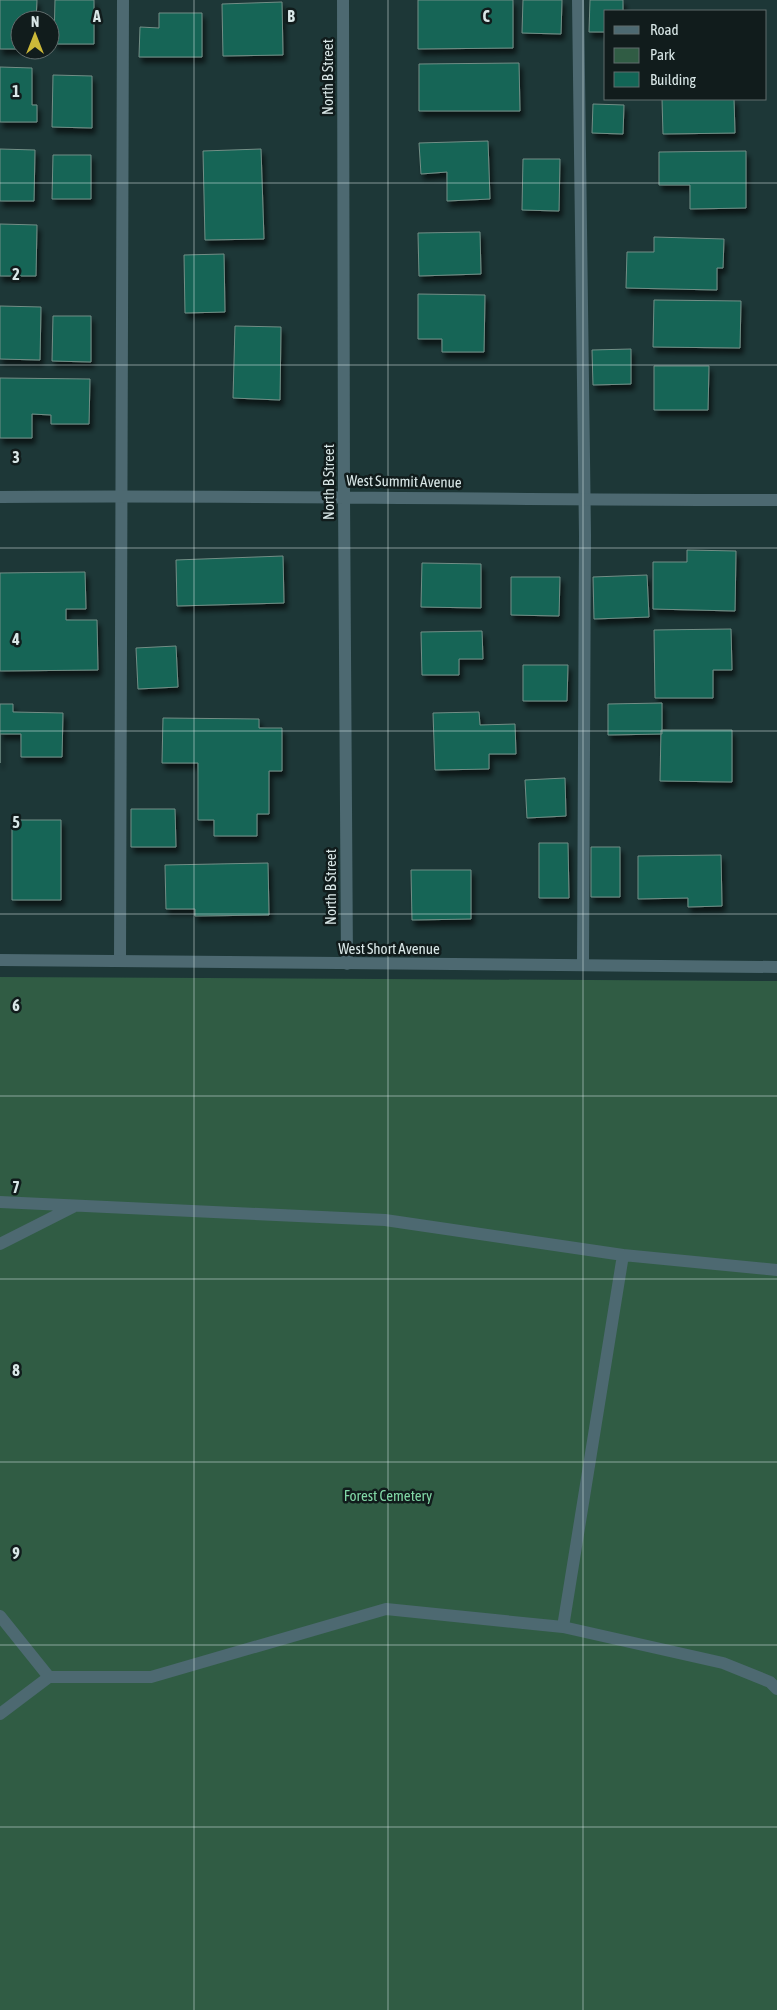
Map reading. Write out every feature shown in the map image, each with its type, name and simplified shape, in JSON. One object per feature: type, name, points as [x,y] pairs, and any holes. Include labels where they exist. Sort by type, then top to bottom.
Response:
[{"type":"street","points":[[120,961],[123,0]]},
{"type":"street","name":"North B Street","points":[[343,0],[347,964]]},
{"type":"street","points":[[578,0],[585,544],[583,965]]},
{"type":"street","name":"West Summit Avenue","points":[[0,497],[777,500]]},
{"type":"street","name":"West Short Avenue","points":[[0,960],[777,967]]},
{"type":"street","points":[[0,1202],[385,1220],[623,1255],[777,1270]]},
{"type":"street","points":[[0,1244],[75,1206]]},
{"type":"street","points":[[563,1627],[623,1255]]},
{"type":"street","points":[[0,1714],[49,1677],[152,1677],[386,1609],[563,1627],[723,1663],[770,1682],[777,1689]]},
{"type":"street","points":[[0,1616],[49,1677]]},
{"type":"green space","name":"Forest Cemetery","points":[[0,977],[777,981],[777,2010],[0,2010]]},
{"type":"building","points":[[0,0],[37,0],[36,10],[10,10],[10,49],[0,49]]},
{"type":"building","points":[[55,0],[94,0],[94,44],[60,44],[60,10],[55,10]]},
{"type":"building","points":[[418,0],[513,0],[513,48],[418,49]]},
{"type":"building","points":[[523,0],[562,0],[561,34],[522,33]]},
{"type":"building","points":[[590,0],[623,0],[623,10],[604,10],[604,32],[589,32]]},
{"type":"building","points":[[282,2],[283,55],[223,56],[222,4]]},
{"type":"building","points":[[159,13],[202,13],[202,57],[139,57],[140,27],[159,28]]},
{"type":"building","points":[[519,63],[520,111],[419,111],[419,64]]},
{"type":"building","points":[[0,67],[32,68],[32,105],[37,105],[37,122],[0,122]]},
{"type":"building","points":[[53,75],[92,76],[92,128],[52,127]]},
{"type":"building","points":[[662,100],[734,100],[735,133],[663,134]]},
{"type":"building","points":[[593,104],[624,105],[623,134],[592,133]]},
{"type":"building","points":[[488,141],[490,199],[447,201],[447,172],[421,174],[419,143]]},
{"type":"building","points":[[0,149],[35,150],[34,201],[0,201]]},
{"type":"building","points":[[261,149],[264,239],[205,240],[203,151]]},
{"type":"building","points":[[746,151],[746,208],[690,209],[690,185],[659,185],[659,152]]},
{"type":"building","points":[[53,155],[91,155],[91,199],[52,199]]},
{"type":"building","points":[[523,159],[560,159],[559,211],[522,210]]},
{"type":"building","points":[[0,224],[37,225],[36,276],[0,276]]},
{"type":"building","points":[[480,232],[481,274],[419,276],[418,233]]},
{"type":"building","points":[[654,237],[724,239],[723,268],[717,268],[717,290],[626,288],[627,252],[654,252]]},
{"type":"building","points":[[224,254],[225,312],[185,313],[184,255]]},
{"type":"building","points":[[418,294],[485,295],[484,352],[442,352],[442,339],[418,339]]},
{"type":"building","points":[[654,300],[741,301],[740,348],[653,347]]},
{"type":"building","points":[[0,306],[41,307],[40,360],[0,359]]},
{"type":"building","points":[[53,316],[91,316],[91,362],[52,361]]},
{"type":"building","points":[[235,326],[281,327],[280,400],[233,398]]},
{"type":"building","points":[[631,349],[631,384],[593,385],[592,350]]},
{"type":"building","points":[[654,366],[709,366],[708,410],[654,410]]},
{"type":"building","points":[[0,378],[90,379],[89,424],[51,424],[51,415],[32,414],[32,438],[0,438]]},
{"type":"building","points":[[687,550],[736,551],[735,611],[653,609],[653,562],[687,562]]},
{"type":"building","points":[[283,556],[284,603],[177,606],[176,560]]},
{"type":"building","points":[[422,563],[481,564],[481,608],[421,607]]},
{"type":"building","points":[[85,572],[86,609],[66,609],[66,620],[97,620],[98,670],[0,671],[0,573]]},
{"type":"building","points":[[647,575],[649,617],[594,619],[593,577]]},
{"type":"building","points":[[511,577],[560,577],[559,616],[511,615]]},
{"type":"building","points":[[731,629],[732,670],[713,670],[713,698],[655,698],[654,630]]},
{"type":"building","points":[[482,631],[483,659],[459,659],[459,675],[422,675],[421,632]]},
{"type":"building","points":[[176,646],[178,687],[138,689],[136,648]]},
{"type":"building","points":[[523,665],[568,665],[567,701],[523,701]]},
{"type":"building","points":[[662,703],[662,734],[608,735],[608,704]]},
{"type":"building","points":[[0,704],[13,704],[13,712],[63,713],[62,757],[21,757],[21,734],[0,734]]},
{"type":"building","points":[[479,712],[480,725],[515,724],[516,754],[489,754],[489,769],[435,770],[433,713]]},
{"type":"building","points":[[163,718],[259,719],[259,728],[282,728],[282,771],[269,771],[269,814],[257,814],[257,836],[214,836],[214,820],[198,820],[198,763],[162,763]]},
{"type":"building","points":[[661,730],[732,730],[732,782],[660,781]]},
{"type":"building","points":[[565,778],[566,816],[527,818],[525,780]]},
{"type":"building","points":[[131,809],[175,809],[176,847],[131,847]]},
{"type":"building","points":[[12,820],[61,820],[61,900],[12,900]]},
{"type":"building","points":[[539,843],[568,843],[569,898],[539,898]]},
{"type":"building","points":[[591,847],[620,847],[620,897],[591,897]]},
{"type":"building","points":[[721,855],[722,906],[688,907],[688,898],[638,899],[638,856]]},
{"type":"building","points":[[268,863],[269,915],[195,916],[195,909],[166,909],[165,865]]},
{"type":"building","points":[[411,870],[471,870],[471,919],[412,920]]}]
